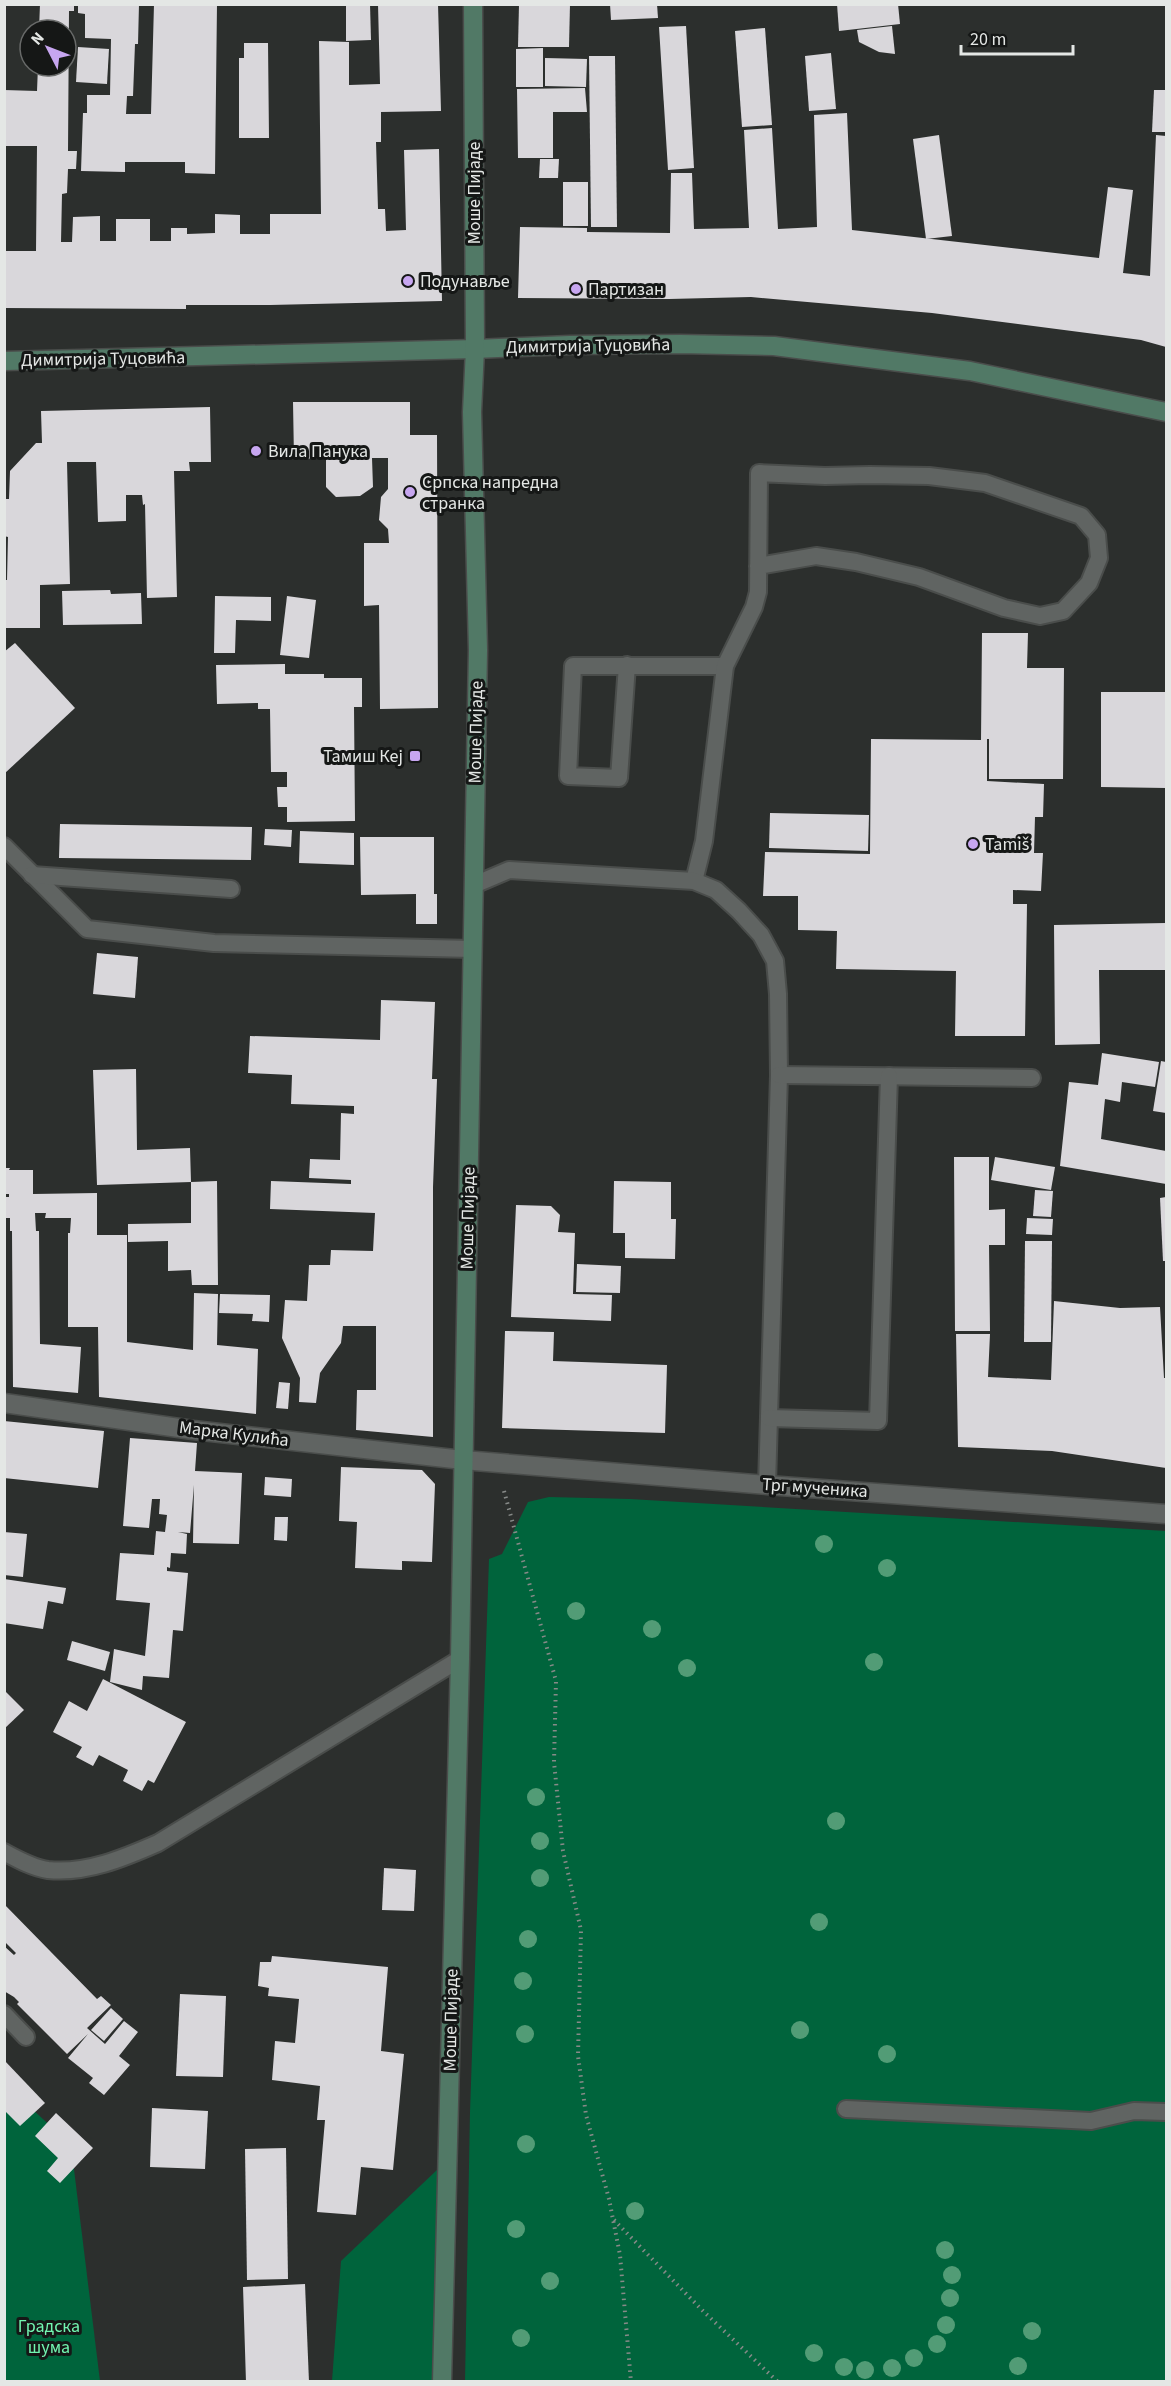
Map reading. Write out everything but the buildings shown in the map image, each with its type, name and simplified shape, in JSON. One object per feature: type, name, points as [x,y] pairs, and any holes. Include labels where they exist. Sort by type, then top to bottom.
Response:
[{"type":"main road","name":"Моше Пијаде","points":[[442,2382],[460,1659],[478,650],[472,412],[476,349],[473,4]]},
{"type":"main road","name":"Димитрија Туцовића","points":[[4,361],[476,349],[581,344],[774,346],[970,371],[1167,412]]},
{"type":"street","name":"Марка Кулића","points":[[4,1403],[193,1430],[463,1460]]},
{"type":"street","name":"Трг мученика","points":[[463,1460],[1167,1514]]},
{"type":"lane","points":[[694,881],[704,842],[725,666],[754,607],[758,591],[758,566],[759,473],[825,476],[929,476],[985,483],[1081,516],[1097,535],[1099,558],[1089,583],[1063,611],[1040,616],[1004,608],[919,577],[856,562],[816,556],[758,566]]},
{"type":"lane","points":[[627,665],[619,778],[568,776],[573,666],[627,665],[725,666]]},
{"type":"lane","points":[[4,846],[87,929],[214,943],[473,949]]},
{"type":"lane","points":[[474,885],[509,870],[694,881],[716,890],[739,911],[761,935],[775,961],[778,994],[779,1075],[768,1485]]},
{"type":"lane","points":[[33,875],[231,889]]},
{"type":"lane","points":[[779,1075],[1032,1078]]},
{"type":"lane","points":[[769,1418],[878,1421],[890,1076]]},
{"type":"lane","points":[[4,1852],[47,1870],[81,1869],[123,1858],[158,1843],[460,1659]]},
{"type":"lane","points":[[4,2014],[26,2037]]},
{"type":"lane","points":[[846,2109],[1091,2121],[1134,2111],[1167,2112]]},
{"type":"path","points":[[496,1462],[556,1681],[554,1762],[563,1851],[581,1930],[578,2056],[586,2115],[614,2219],[620,2255],[631,2382]]},
{"type":"path","points":[[614,2219],[702,2310],[778,2382]]},
{"type":"green space","points":[[549,1497],[630,1499],[1166,1531],[1166,2381],[465,2382],[470,2112],[489,1559],[502,1554],[528,1502]]},
{"type":"green space","name":"Градска шума","points":[[4,2083],[71,2145],[100,2381],[5,2381]]},
{"type":"green space","points":[[438,2169],[432,2381],[332,2381],[341,2261]]},
{"type":"place","name":"Подунавље","points":[[408,281]]},
{"type":"place","name":"Партизан","points":[[576,289]]},
{"type":"place","name":"Вила Панука","points":[[256,451]]},
{"type":"place","name":"Српска напредна странка","points":[[410,492]]},
{"type":"place","name":"Тамиш Кеј","points":[[415,756]]},
{"type":"place","name":"Tamiš","points":[[973,844]]}]
